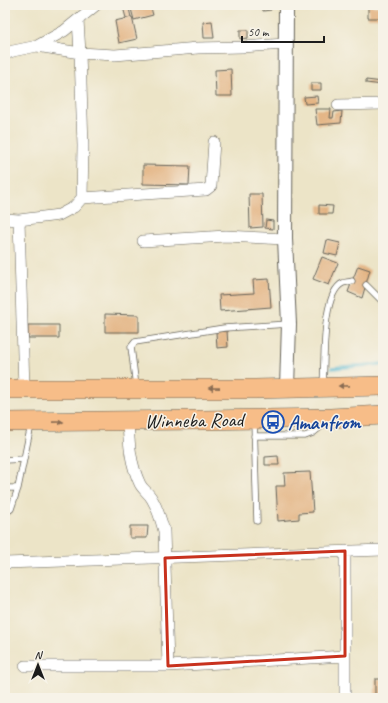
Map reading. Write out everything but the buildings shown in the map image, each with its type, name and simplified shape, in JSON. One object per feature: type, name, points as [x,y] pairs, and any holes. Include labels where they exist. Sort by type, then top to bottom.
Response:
[{"type":"highway","name":"Winneba Road","points":[[5,389],[255,389],[288,387],[383,386]]},
{"type":"highway","name":"Winneba Road","points":[[5,422],[128,421],[254,428],[331,418],[383,415]]},
{"type":"street","points":[[5,54],[37,46],[64,31],[96,5]]},
{"type":"street","points":[[286,5],[285,238],[289,324],[288,387]]},
{"type":"street","points":[[5,220],[19,220],[59,215],[74,207],[82,198],[83,146],[78,20]]},
{"type":"street","points":[[37,46],[80,53],[115,55],[198,48],[285,44]]},
{"type":"street","points":[[338,105],[383,104]]},
{"type":"street","points":[[82,198],[206,190],[211,186],[214,142]]},
{"type":"street","points":[[19,220],[24,389]]},
{"type":"street","points":[[143,241],[226,236],[285,238]]},
{"type":"street","points":[[128,421],[129,450],[136,474],[141,486],[152,498],[160,515],[164,531],[168,666]]},
{"type":"street","points":[[5,563],[383,550]]},
{"type":"street","points":[[345,551],[346,698]]},
{"type":"street","points":[[25,666],[168,666],[345,656]]},
{"type":"lane","points":[[323,387],[328,308],[335,291],[342,283],[352,282]]},
{"type":"lane","points":[[366,285],[383,302]]},
{"type":"lane","points":[[137,388],[131,347],[135,342],[224,328],[289,324]]},
{"type":"lane","points":[[5,513],[11,509],[18,488],[31,422]]},
{"type":"lane","points":[[254,428],[257,521]]},
{"type":"lane","points":[[5,460],[24,459]]},
{"type":"lane","points":[[5,488],[18,488]]},
{"type":"highlighted area","points":[[345,551],[345,656],[168,666],[165,558]]},
{"type":"waterway","points":[[332,368],[383,364]]},
{"type":"place","name":"Amanfrom","points":[[273,422]]}]
